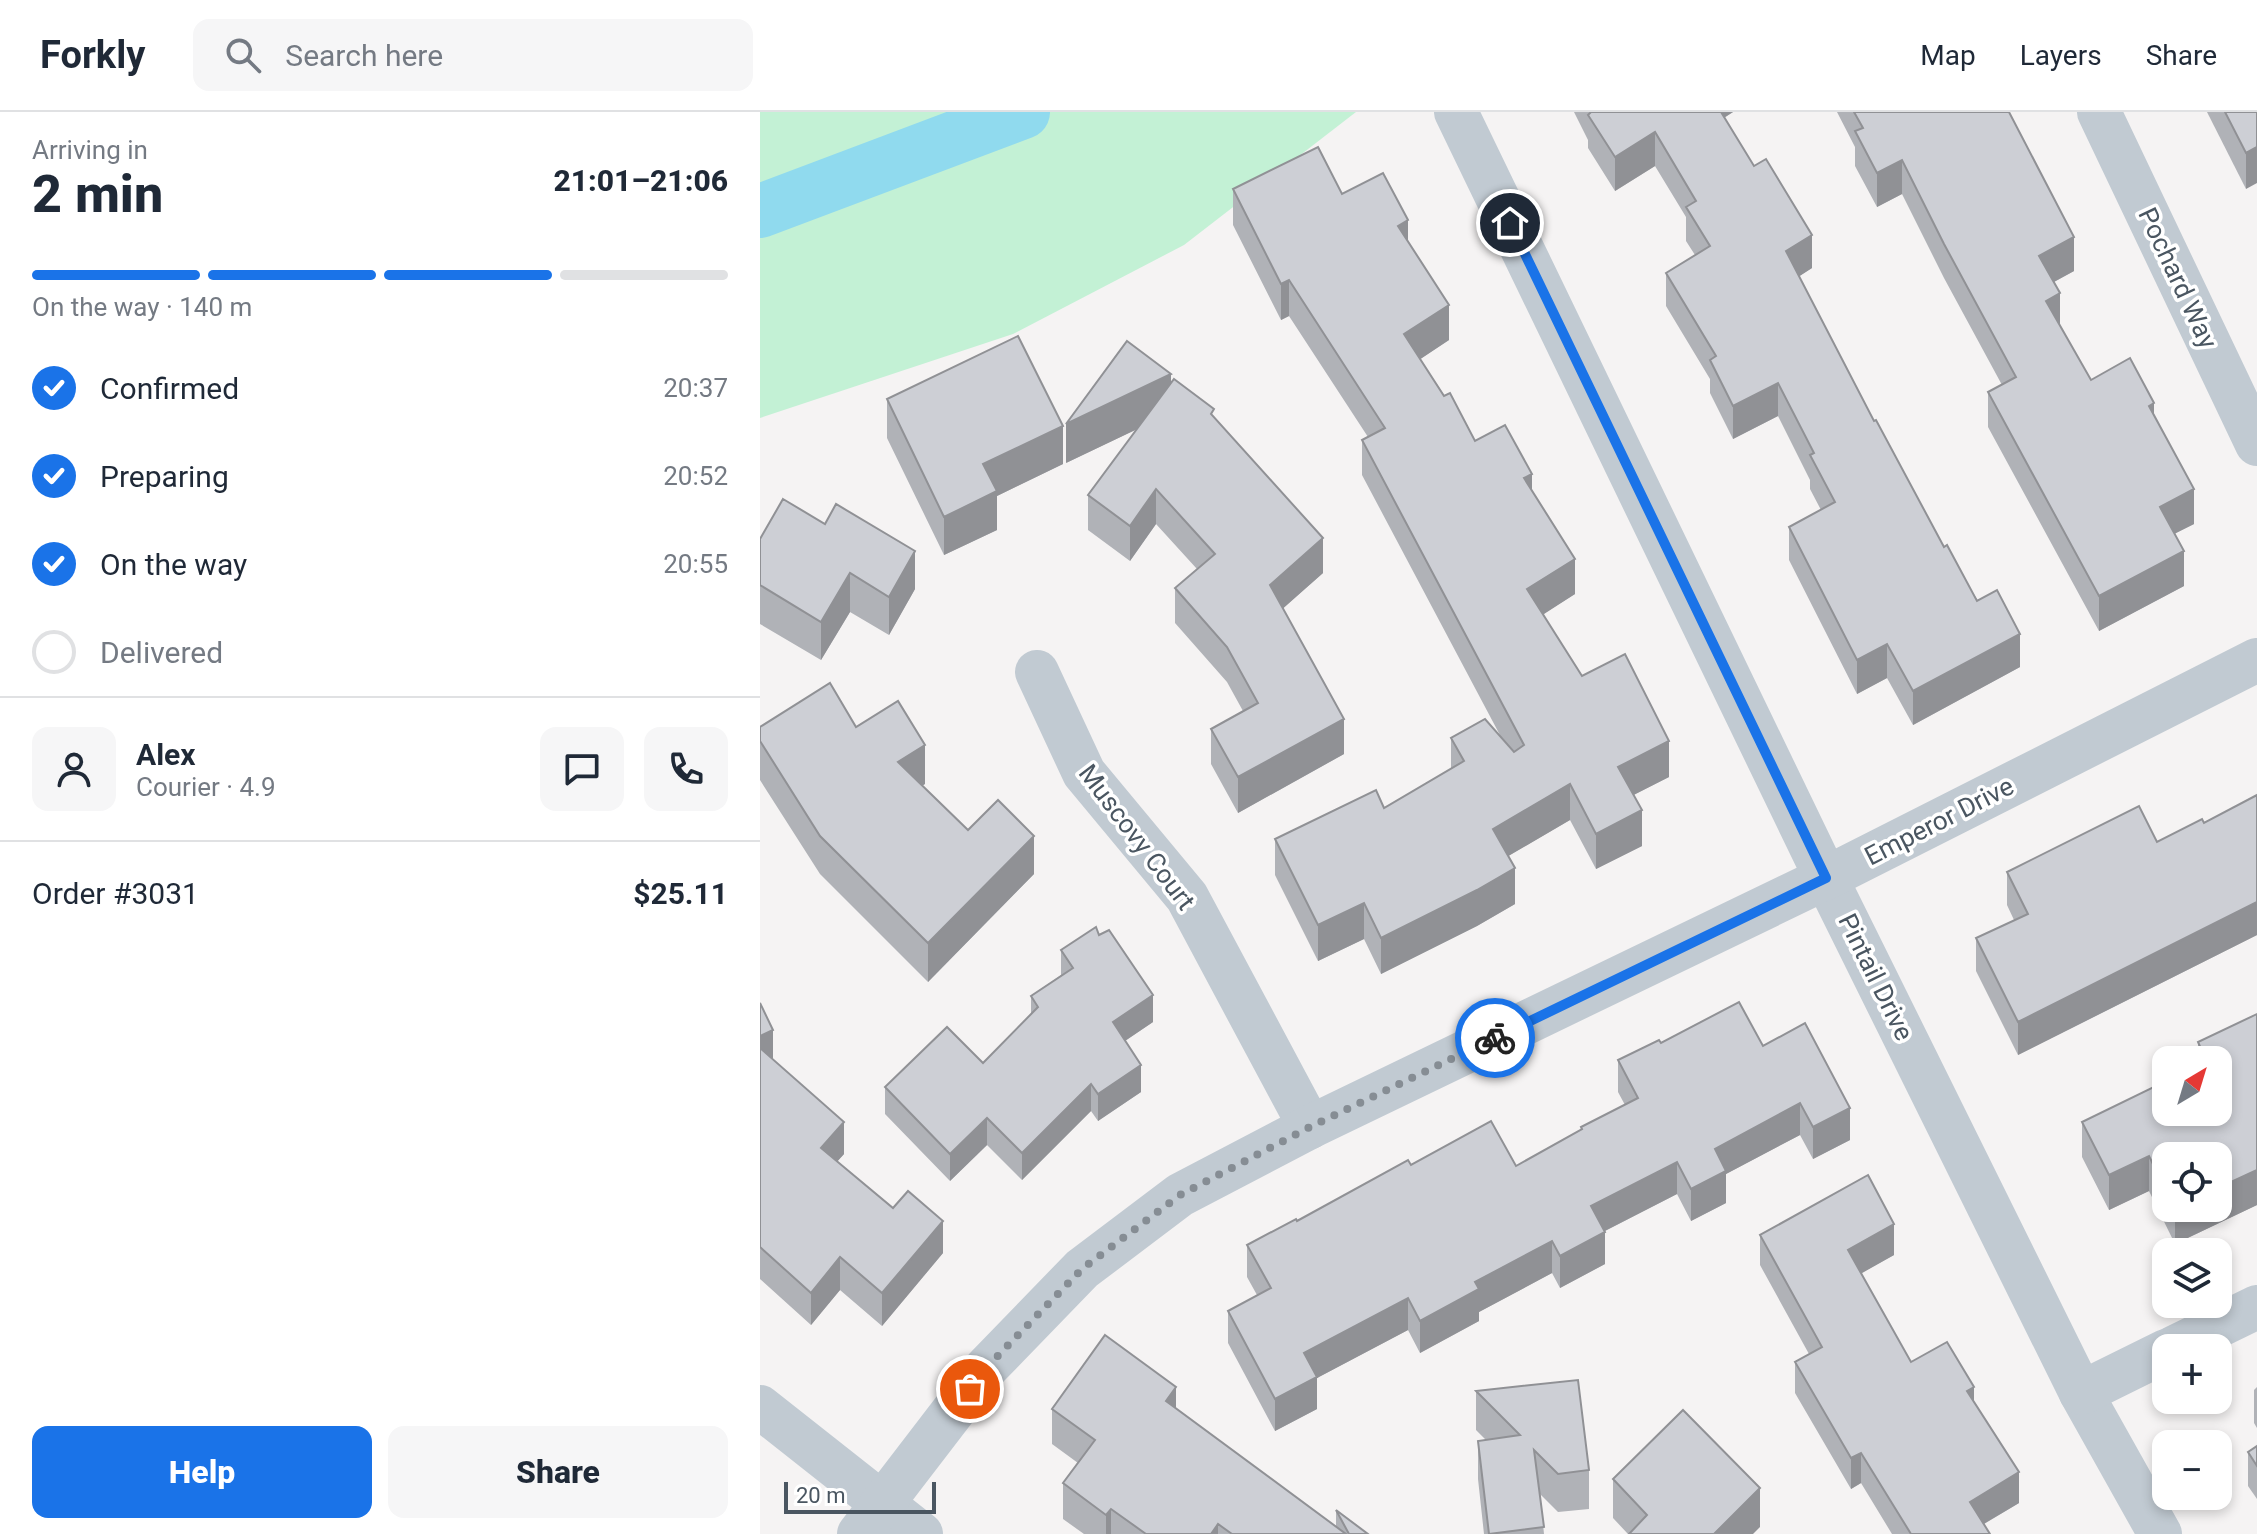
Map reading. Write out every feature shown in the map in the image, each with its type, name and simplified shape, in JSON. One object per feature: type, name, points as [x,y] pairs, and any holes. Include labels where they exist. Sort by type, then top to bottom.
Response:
[{"type":"street","name":"Pintail Drive","points":[[1456,112],[1826,878],[2081,1393],[2160,1534]]},
{"type":"street","name":"Pochard Way","points":[[2099,112],[2257,444]]},
{"type":"street","name":"Emperor Drive","points":[[871,1519],[987,1367],[1082,1269],[1180,1195],[1310,1127],[1826,878],[2257,660]]},
{"type":"street","name":"Muscovy Court","points":[[1037,672],[1084,773],[1187,897],[1310,1127]]},
{"type":"street","points":[[2202,1334],[2257,1307]]},
{"type":"street","points":[[2081,1393],[2152,1358]]},
{"type":"street","points":[[760,1407],[871,1519],[921,1534]]},
{"type":"green space","points":[[760,112],[1356,112],[1184,245],[1013,334],[760,418]]},
{"type":"building","points":[[1591,112],[1721,112],[1754,166],[1766,159],[1812,235],[1786,251],[1874,421],[1977,601],[1997,590],[2020,634],[1913,691],[1887,644],[1857,660],[1789,527],[1835,502],[1810,455],[1814,453],[1778,383],[1733,406],[1710,360],[1716,356],[1666,273],[1710,246],[1686,207],[1696,201],[1655,132],[1615,157],[1588,115]]},
{"type":"building","points":[[1854,112],[2009,112],[2074,237],[2039,256],[2060,293],[2046,301],[2091,380],[2130,358],[2154,403],[2149,406],[2194,489],[2160,507],[2184,551],[2099,596],[1988,392],[2016,377],[1902,160],[1877,173],[1855,131],[1863,128]]},
{"type":"building","points":[[2225,112],[2257,112],[2257,147],[2246,153]]},
{"type":"building","points":[[1318,147],[1342,194],[1383,173],[1408,220],[1398,226],[1449,305],[1404,334],[1444,396],[1450,393],[1475,441],[1505,425],[1532,474],[1524,478],[1575,559],[1527,589],[1582,676],[1625,654],[1669,741],[1618,767],[1642,810],[1596,834],[1570,784],[1493,829],[1515,868],[1381,938],[1364,903],[1318,925],[1275,839],[1376,790],[1384,808],[1464,761],[1451,738],[1485,719],[1514,752],[1524,745],[1362,440],[1385,428],[1289,280],[1281,284],[1233,189]]},
{"type":"building","points":[[1018,336],[1063,426],[983,464],[997,491],[944,517],[887,399]]},
{"type":"building","points":[[1127,341],[1171,374],[1066,424]]},
{"type":"building","points":[[1174,379],[1214,409],[1211,414],[1323,538],[1270,585],[1344,719],[1238,777],[1211,729],[1258,703],[1227,647],[1175,588],[1215,554],[1156,489],[1130,526],[1088,495]]},
{"type":"building","points":[[783,499],[825,524],[836,504],[915,551],[889,597],[850,573],[821,622],[760,585],[760,539]]},
{"type":"building","points":[[830,683],[856,727],[898,701],[925,745],[898,762],[968,830],[998,800],[1034,836],[928,943],[820,836],[760,741],[760,727]]},
{"type":"building","points":[[2257,795],[2257,902],[2018,1022],[1976,938],[2028,914],[2007,872],[2139,806],[2157,842],[2202,819],[2204,823]]},
{"type":"building","points":[[1096,927],[1099,935],[1109,930],[1153,995],[1113,1022],[1141,1065],[1098,1094],[1091,1084],[1022,1153],[987,1118],[950,1154],[885,1087],[947,1027],[983,1063],[1038,1007],[1031,996],[1073,968],[1061,950]]},
{"type":"building","points":[[1739,1002],[1763,1046],[1805,1023],[1850,1108],[1813,1127],[1800,1103],[1715,1149],[1726,1171],[1691,1189],[1677,1162],[1591,1206],[1605,1232],[1560,1256],[1552,1241],[1475,1282],[1479,1289],[1420,1321],[1408,1298],[1304,1353],[1317,1377],[1275,1399],[1228,1311],[1271,1288],[1247,1245],[1408,1160],[1411,1165],[1491,1121],[1516,1166],[1581,1127],[1638,1098],[1618,1060],[1659,1040],[1661,1043]]},
{"type":"building","points":[[760,1003],[773,1030],[760,1036]]},
{"type":"building","points":[[2257,1014],[2257,1170],[2232,1182],[2232,1142],[2152,1142],[2152,1162],[2149,1156],[2109,1175],[2082,1122],[2152,1088],[2152,1126],[2232,1126],[2232,1046],[2200,1046],[2198,1042]]},
{"type":"building","points":[[760,1048],[844,1122],[821,1148],[893,1208],[908,1191],[943,1221],[882,1293],[840,1257],[811,1293],[760,1247]]},
{"type":"building","points":[[1868,1175],[1894,1224],[1848,1250],[1911,1362],[1947,1342],[1974,1387],[1967,1391],[2019,1472],[1970,1502],[1990,1534],[1911,1534],[1861,1453],[1851,1458],[1795,1362],[1822,1347],[1760,1235]]},
{"type":"building","points":[[1105,1335],[1176,1387],[1166,1401],[1346,1534],[1232,1534],[1218,1524],[1211,1534],[1146,1534],[1111,1509],[1106,1515],[1063,1483],[1095,1440],[1052,1409]]},
{"type":"building","points":[[1578,1380],[1589,1470],[1558,1474],[1534,1450],[1544,1527],[1489,1534],[1478,1441],[1520,1435],[1476,1391]]},
{"type":"building","points":[[1683,1410],[1760,1488],[1714,1534],[1629,1534],[1647,1515],[1613,1479]]},
{"type":"building","points":[[2257,1446],[2257,1466],[2248,1452]]},
{"type":"building","points":[[1336,1510],[1368,1534],[1349,1534]]},
{"type":"waterway","points":[[760,211],[1023,112]]},
{"type":"way so far","points":[[970,1389],[987,1367],[1082,1269],[1180,1195],[1310,1127],[1495,1038]]},
{"type":"route","points":[[1495,1038],[1826,878],[1510,223]]}]
